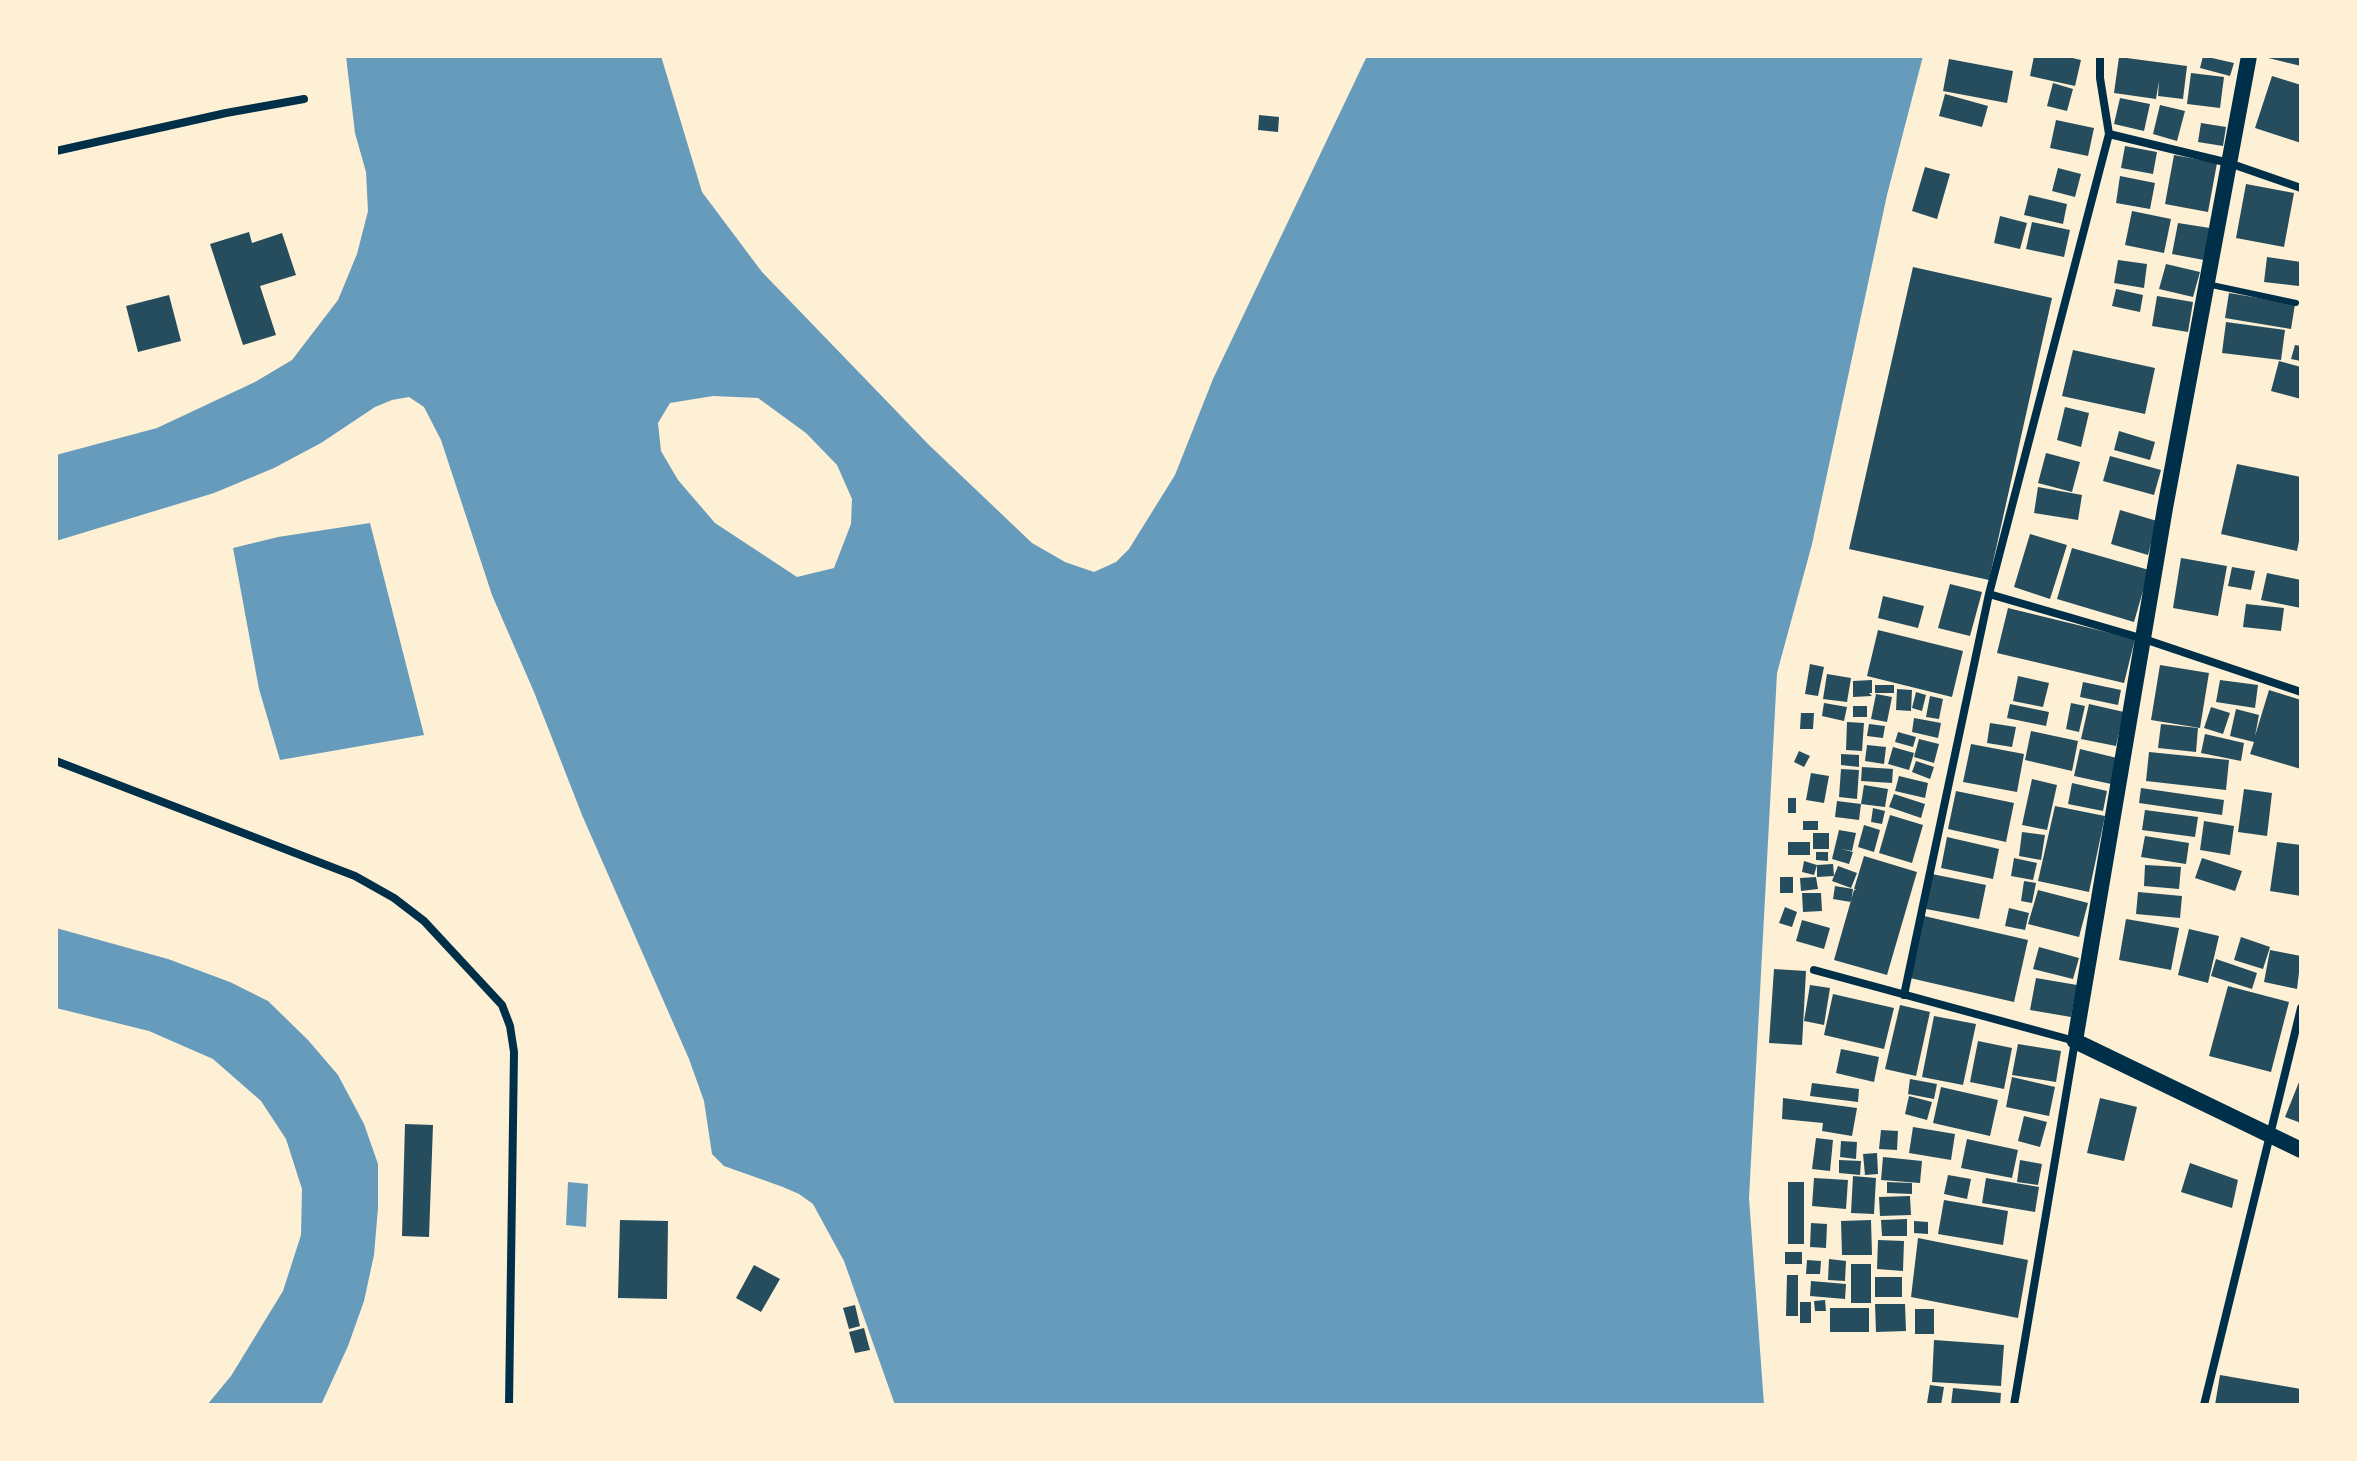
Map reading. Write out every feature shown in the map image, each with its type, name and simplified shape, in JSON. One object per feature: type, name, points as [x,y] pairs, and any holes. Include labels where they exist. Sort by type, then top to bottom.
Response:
[{"type":"main road","points":[[2249,56],[2165,508],[2075,1041],[2301,1150]]},
{"type":"street","points":[[1904,995],[1989,594],[2109,134],[2100,78],[2100,56]]},
{"type":"street","points":[[56,151],[304,99]]},
{"type":"street","points":[[2109,134],[2229,163],[2301,188]]},
{"type":"street","points":[[1989,594],[2144,639],[2301,692]]},
{"type":"street","points":[[56,761],[355,876],[394,898],[424,921],[502,1005],[510,1026],[514,1052],[509,1405]]},
{"type":"street","points":[[1814,970],[2075,1041],[2014,1405]]},
{"type":"street","points":[[2204,1405],[2301,1008]]},
{"type":"lane","points":[[2207,284],[2296,303]]},
{"type":"water","points":[[346,56],[661,56],[702,192],[762,272],[929,445],[1032,543],[1065,562],[1094,572],[1116,562],[1129,549],[1175,475],[1213,379],[1367,56],[1923,56],[1887,195],[1812,544],[1777,673],[1749,1198],[1764,1405],[895,1405],[844,1261],[813,1204],[783,1187],[724,1166],[712,1154],[704,1101],[689,1059],[582,815],[492,595],[441,440],[424,407],[409,397],[392,400],[375,407],[321,443],[274,468],[214,493],[56,541],[56,455],[157,428],[255,382],[292,360],[338,300],[357,254],[368,211],[366,172],[355,133]],"holes":[[[713,396],[758,398],[806,433],[837,465],[852,499],[851,524],[834,568],[797,577],[715,523],[678,480],[661,451],[658,423],[670,403]]]},
{"type":"water","points":[[370,523],[424,735],[280,760],[259,689],[233,548],[278,537]]},
{"type":"water","points":[[56,928],[168,959],[230,982],[268,1001],[338,1075],[364,1124],[378,1164],[378,1208],[374,1255],[364,1301],[348,1346],[321,1405],[207,1405],[231,1376],[283,1291],[301,1235],[302,1189],[286,1139],[261,1101],[213,1059],[149,1031],[56,1008]]},
{"type":"water","points":[[568,1182],[588,1184],[586,1227],[566,1225]]},
{"type":"building","points":[[2034,56],[2064,56],[2081,60],[2075,86],[2030,76]]},
{"type":"building","points":[[2203,56],[2234,63],[2230,76],[2200,68]]},
{"type":"building","points":[[2301,56],[2301,66],[2264,57]]},
{"type":"building","points":[[2119,57],[2187,66],[2183,99],[2158,96],[2159,81],[2156,99],[2114,93]]},
{"type":"building","points":[[1949,59],[2013,71],[2007,103],[1943,91]]},
{"type":"building","points":[[2191,73],[2224,77],[2220,108],[2187,104]]},
{"type":"building","points":[[2272,76],[2301,85],[2301,143],[2255,128]]},
{"type":"building","points":[[2053,83],[2073,89],[2067,111],[2047,106]]},
{"type":"building","points":[[1945,94],[1988,106],[1982,127],[1939,116]]},
{"type":"building","points":[[2120,98],[2150,104],[2144,131],[2114,124]]},
{"type":"building","points":[[2160,105],[2185,111],[2177,141],[2153,134]]},
{"type":"building","points":[[1259,115],[1279,117],[1278,132],[1258,130]]},
{"type":"building","points":[[2056,120],[2094,128],[2088,156],[2050,148]]},
{"type":"building","points":[[2201,123],[2226,127],[2223,146],[2198,142]]},
{"type":"building","points":[[2125,146],[2157,152],[2153,174],[2121,168]]},
{"type":"building","points":[[2174,155],[2217,163],[2208,212],[2165,204]]},
{"type":"building","points":[[1925,167],[1950,174],[1937,219],[1912,211]]},
{"type":"building","points":[[2058,168],[2081,174],[2075,197],[2052,191]]},
{"type":"building","points":[[2120,176],[2155,183],[2150,209],[2116,203]]},
{"type":"building","points":[[2246,184],[2294,193],[2284,247],[2236,238]]},
{"type":"building","points":[[2029,195],[2067,204],[2063,224],[2024,215]]},
{"type":"building","points":[[2132,211],[2171,219],[2164,253],[2125,245]]},
{"type":"building","points":[[2000,216],[2027,223],[2020,249],[1994,243]]},
{"type":"building","points":[[2032,222],[2070,230],[2064,257],[2026,249]]},
{"type":"building","points":[[2178,223],[2210,228],[2204,260],[2172,254]]},
{"type":"building","points":[[249,232],[252,243],[282,233],[296,275],[260,286],[276,335],[243,345],[210,244]]},
{"type":"building","points":[[2267,257],[2301,262],[2299,286],[2264,282]]},
{"type":"building","points":[[2118,260],[2147,264],[2144,288],[2114,283]]},
{"type":"building","points":[[2166,264],[2200,272],[2193,297],[2159,289]]},
{"type":"building","points":[[1913,267],[2052,298],[1989,580],[1849,549]]},
{"type":"building","points":[[2116,289],[2143,295],[2140,312],[2112,306]]},
{"type":"building","points":[[2229,293],[2295,304],[2291,329],[2225,318]]},
{"type":"building","points":[[169,295],[181,341],[138,352],[126,306]]},
{"type":"building","points":[[2157,296],[2193,302],[2188,332],[2152,326]]},
{"type":"building","points":[[2226,322],[2285,330],[2281,360],[2222,353]]},
{"type":"building","points":[[2295,345],[2301,346],[2301,361],[2291,359]]},
{"type":"building","points":[[2073,350],[2155,368],[2145,414],[2062,396]]},
{"type":"building","points":[[2279,361],[2301,367],[2301,399],[2271,391]]},
{"type":"building","points":[[2065,407],[2089,413],[2081,447],[2057,440]]},
{"type":"building","points":[[2119,431],[2155,442],[2150,460],[2114,450]]},
{"type":"building","points":[[2046,453],[2080,462],[2072,492],[2038,483]]},
{"type":"building","points":[[2110,456],[2161,470],[2154,495],[2103,481]]},
{"type":"building","points":[[2237,464],[2301,477],[2301,531],[2297,551],[2221,534]]},
{"type":"building","points":[[2038,487],[2082,495],[2078,520],[2034,513]]},
{"type":"building","points":[[2120,510],[2157,521],[2148,555],[2111,544]]},
{"type":"building","points":[[2030,534],[2067,545],[2050,599],[2014,587]]},
{"type":"building","points":[[2072,548],[2149,570],[2134,622],[2057,599]]},
{"type":"building","points":[[2181,558],[2227,566],[2218,616],[2173,608]]},
{"type":"building","points":[[2232,567],[2255,571],[2251,590],[2228,586]]},
{"type":"building","points":[[2267,573],[2301,580],[2301,608],[2261,600]]},
{"type":"building","points":[[1950,584],[1982,592],[1970,636],[1938,628]]},
{"type":"building","points":[[1883,596],[1924,606],[1918,628],[1878,618]]},
{"type":"building","points":[[2246,604],[2284,608],[2281,631],[2243,627]]},
{"type":"building","points":[[2008,608],[2135,639],[2124,683],[1997,653]]},
{"type":"building","points":[[1878,630],[1963,651],[1952,697],[1867,676]]},
{"type":"building","points":[[1810,664],[1824,667],[1818,696],[1805,694]]},
{"type":"building","points":[[2160,665],[2209,673],[2200,728],[2151,720]]},
{"type":"building","points":[[1827,674],[1851,678],[1847,702],[1823,699]]},
{"type":"building","points":[[2018,676],[2049,683],[2043,707],[2013,701]]},
{"type":"building","points":[[1872,680],[1872,693],[1869,693],[1872,696],[1853,697],[1853,681]]},
{"type":"building","points":[[2220,680],[2258,685],[2255,708],[2216,702]]},
{"type":"building","points":[[2083,682],[2121,690],[2118,705],[2080,697]]},
{"type":"building","points":[[1875,685],[1894,685],[1894,693],[1875,693]]},
{"type":"building","points":[[1897,689],[1912,690],[1911,711],[1896,710]]},
{"type":"building","points":[[2269,690],[2301,700],[2301,769],[2250,754],[2254,742],[2230,736],[2236,709],[2259,715],[2255,736]]},
{"type":"building","points":[[1916,692],[1926,695],[1922,711],[1912,708]]},
{"type":"building","points":[[1876,694],[1892,697],[1887,722],[1871,719]]},
{"type":"building","points":[[1930,696],[1943,699],[1939,719],[1926,717]]},
{"type":"building","points":[[1824,703],[1847,707],[1844,721],[1822,716]]},
{"type":"building","points":[[2071,703],[2085,706],[2079,732],[2066,729]]},
{"type":"building","points":[[2010,704],[2049,712],[2046,726],[2007,718]]},
{"type":"building","points":[[2089,704],[2124,712],[2116,746],[2081,739]]},
{"type":"building","points":[[1853,706],[1867,706],[1867,717],[1853,717]]},
{"type":"building","points":[[2211,707],[2230,713],[2223,734],[2204,728]]},
{"type":"building","points":[[1801,713],[1814,713],[1813,729],[1800,729]]},
{"type":"building","points":[[1914,718],[1941,723],[1938,738],[1912,732]]},
{"type":"building","points":[[1847,722],[1864,723],[1862,751],[1846,750]]},
{"type":"building","points":[[1990,723],[2016,727],[2012,747],[1987,743]]},
{"type":"building","points":[[1869,724],[1885,726],[1883,738],[1867,736]]},
{"type":"building","points":[[2161,724],[2198,728],[2196,752],[2158,748]]},
{"type":"building","points":[[2031,731],[2078,741],[2072,771],[2025,760]]},
{"type":"building","points":[[1898,732],[1916,737],[1913,747],[1895,742]]},
{"type":"building","points":[[2205,734],[2244,743],[2241,761],[2201,753]]},
{"type":"building","points":[[1919,739],[1939,744],[1934,763],[1914,757]]},
{"type":"building","points":[[1971,744],[2024,754],[2017,792],[1963,782]]},
{"type":"building","points":[[1867,745],[1886,747],[1884,764],[1865,761]]},
{"type":"building","points":[[1893,747],[1914,753],[1909,770],[1888,764]]},
{"type":"building","points":[[2080,749],[2117,758],[2111,784],[2074,776]]},
{"type":"building","points":[[1799,751],[1810,756],[1804,767],[1794,762]]},
{"type":"building","points":[[2149,752],[2229,760],[2226,790],[2146,781]]},
{"type":"building","points":[[1841,754],[1859,755],[1859,767],[1841,765]]},
{"type":"building","points":[[1916,761],[1934,767],[1930,779],[1912,772]]},
{"type":"building","points":[[1862,767],[1893,769],[1892,783],[1861,781]]},
{"type":"building","points":[[1841,769],[1859,770],[1857,799],[1839,797]]},
{"type":"building","points":[[1811,773],[1829,776],[1824,803],[1806,800]]},
{"type":"building","points":[[1899,776],[1928,783],[1925,798],[1895,791]]},
{"type":"building","points":[[2032,779],[2057,785],[2047,830],[2022,825]]},
{"type":"building","points":[[2072,783],[2107,791],[2103,811],[2068,804]]},
{"type":"building","points":[[1864,785],[1888,789],[1885,807],[1861,804]]},
{"type":"building","points":[[2141,788],[2224,800],[2222,815],[2139,803]]},
{"type":"building","points":[[2244,789],[2272,793],[2267,836],[2238,832]]},
{"type":"building","points":[[1956,791],[2014,803],[2006,842],[1948,829]]},
{"type":"building","points":[[1894,794],[1925,804],[1921,818],[1889,807]]},
{"type":"building","points":[[1788,798],[1796,798],[1796,813],[1788,813]]},
{"type":"building","points":[[1837,801],[1861,804],[1859,820],[1835,817]]},
{"type":"building","points":[[2055,806],[2105,816],[2089,892],[2038,881]]},
{"type":"building","points":[[1873,808],[1885,811],[1882,824],[1871,822]]},
{"type":"building","points":[[2145,810],[2198,817],[2195,837],[2142,830]]},
{"type":"building","points":[[1890,815],[1923,825],[1912,863],[1879,853]]},
{"type":"building","points":[[1803,821],[1818,821],[1818,830],[1803,830]]},
{"type":"building","points":[[2204,821],[2234,826],[2230,855],[2200,850]]},
{"type":"building","points":[[1864,825],[1880,830],[1874,852],[1858,847]]},
{"type":"building","points":[[1839,830],[1856,833],[1852,851],[1841,849],[1853,852],[1849,864],[1832,859]]},
{"type":"building","points":[[2022,832],[2045,835],[2041,860],[2019,856]]},
{"type":"building","points":[[1813,833],[1829,833],[1829,849],[1813,849]]},
{"type":"building","points":[[2145,836],[2189,843],[2186,864],[2141,857]]},
{"type":"building","points":[[1947,837],[1999,849],[1993,879],[1941,868]]},
{"type":"building","points":[[1788,842],[1810,842],[1810,855],[1788,855]]},
{"type":"building","points":[[2277,842],[2301,845],[2301,896],[2270,891]]},
{"type":"building","points":[[1816,852],[1828,852],[1828,861],[1816,860]]},
{"type":"building","points":[[1864,856],[1917,872],[1887,975],[1834,960],[1854,890],[1857,890],[1854,889]]},
{"type":"building","points":[[2014,858],[2037,863],[2033,880],[2011,876]]},
{"type":"building","points":[[2202,858],[2242,871],[2235,891],[2195,878]]},
{"type":"building","points":[[1804,861],[1817,865],[1814,875],[1802,872]]},
{"type":"building","points":[[1833,864],[1834,876],[1817,877],[1817,865]]},
{"type":"building","points":[[2145,865],[2181,867],[2179,889],[2144,886]]},
{"type":"building","points":[[1838,866],[1857,873],[1851,888],[1832,881]]},
{"type":"building","points":[[1932,874],[1986,885],[1979,919],[1926,909]]},
{"type":"building","points":[[1780,877],[1793,877],[1793,893],[1780,893]]},
{"type":"building","points":[[1816,877],[1818,889],[1801,891],[1800,878]]},
{"type":"building","points":[[2024,881],[2036,883],[2032,903],[2021,901]]},
{"type":"building","points":[[1835,886],[1853,889],[1851,902],[1833,899]]},
{"type":"building","points":[[2038,890],[2088,903],[2079,937],[2028,924]]},
{"type":"building","points":[[2138,892],[2182,896],[2180,918],[2136,914]]},
{"type":"building","points":[[1802,893],[1821,893],[1822,911],[1803,912]]},
{"type":"building","points":[[1785,907],[1797,912],[1792,927],[1779,923]]},
{"type":"building","points":[[2009,908],[2029,913],[2025,930],[2005,926]]},
{"type":"building","points":[[1924,916],[2028,940],[2014,1002],[1910,978]]},
{"type":"building","points":[[2126,919],[2179,928],[2171,970],[2119,960]]},
{"type":"building","points":[[1802,920],[1830,928],[1824,949],[1796,941]]},
{"type":"building","points":[[2189,929],[2219,936],[2208,983],[2178,975]]},
{"type":"building","points":[[2241,937],[2270,947],[2263,969],[2234,960]]},
{"type":"building","points":[[2039,947],[2079,958],[2073,979],[2033,969]]},
{"type":"building","points":[[2270,950],[2301,956],[2297,989],[2264,982]]},
{"type":"building","points":[[2216,959],[2257,973],[2252,989],[2211,976]]},
{"type":"building","points":[[1774,969],[1806,971],[1802,1045],[1769,1043]]},
{"type":"building","points":[[2036,978],[2077,985],[2071,1017],[2030,1010]]},
{"type":"building","points":[[1810,985],[1830,988],[1824,1025],[1804,1021]]},
{"type":"building","points":[[2228,986],[2289,1002],[2271,1072],[2209,1056]]},
{"type":"building","points":[[1833,994],[1894,1008],[1884,1049],[1824,1035]]},
{"type":"building","points":[[1900,1005],[1930,1012],[1916,1076],[1885,1069]]},
{"type":"building","points":[[1934,1016],[1976,1024],[1963,1085],[1922,1077]]},
{"type":"building","points":[[1978,1041],[2012,1048],[2004,1089],[1970,1082]]},
{"type":"building","points":[[2018,1044],[2061,1051],[2056,1082],[2012,1075]]},
{"type":"building","points":[[1841,1049],[1879,1057],[1874,1082],[1836,1073]]},
{"type":"building","points":[[2012,1077],[2055,1087],[2049,1116],[2006,1107]]},
{"type":"building","points":[[2301,1077],[2301,1123],[2285,1117]]},
{"type":"building","points":[[1910,1079],[1937,1084],[1934,1099],[1908,1094]]},
{"type":"building","points":[[1812,1083],[1859,1089],[1858,1102],[1810,1096]]},
{"type":"building","points":[[1941,1087],[1998,1100],[1990,1136],[1933,1123]]},
{"type":"building","points":[[1909,1096],[1932,1102],[1927,1120],[1905,1114]]},
{"type":"building","points":[[1783,1098],[1857,1108],[1852,1136],[1822,1131],[1823,1123],[1782,1119]]},
{"type":"building","points":[[2100,1098],[2137,1107],[2124,1161],[2087,1153]]},
{"type":"building","points":[[2024,1116],[2047,1122],[2040,1147],[2018,1141]]},
{"type":"building","points":[[405,1124],[433,1125],[429,1237],[402,1236]]},
{"type":"building","points":[[1913,1127],[1955,1134],[1951,1160],[1909,1153]]},
{"type":"building","points":[[1881,1130],[1898,1131],[1897,1150],[1879,1149]]},
{"type":"building","points":[[1816,1138],[1833,1140],[1830,1171],[1812,1169]]},
{"type":"building","points":[[1967,1139],[2018,1150],[2012,1178],[1961,1168]]},
{"type":"building","points":[[1841,1141],[1857,1142],[1856,1159],[1840,1157]]},
{"type":"building","points":[[1877,1153],[1878,1174],[1865,1175],[1863,1154]]},
{"type":"building","points":[[1883,1157],[1922,1161],[1920,1183],[1881,1180]]},
{"type":"building","points":[[1839,1160],[1861,1161],[1860,1175],[1839,1173]]},
{"type":"building","points":[[2020,1160],[2042,1164],[2038,1185],[2017,1182]]},
{"type":"building","points":[[2190,1163],[2238,1180],[2232,1208],[2181,1192]]},
{"type":"building","points":[[1948,1175],[1971,1179],[1967,1199],[1944,1194]]},
{"type":"building","points":[[1853,1176],[1876,1178],[1874,1214],[1851,1213]]},
{"type":"building","points":[[1814,1178],[1848,1180],[1846,1209],[1812,1206]]},
{"type":"building","points":[[1986,1178],[2039,1187],[2035,1212],[1982,1203]]},
{"type":"building","points":[[1788,1182],[1804,1182],[1804,1244],[1788,1244]]},
{"type":"building","points":[[1887,1182],[1912,1183],[1912,1194],[1887,1193]]},
{"type":"building","points":[[1910,1196],[1911,1215],[1880,1216],[1879,1197]]},
{"type":"building","points":[[1944,1200],[2008,1211],[2003,1245],[1938,1234]]},
{"type":"building","points":[[1907,1219],[1907,1236],[1882,1236],[1881,1220]]},
{"type":"building","points":[[620,1220],[668,1221],[667,1299],[618,1298]]},
{"type":"building","points":[[1871,1220],[1872,1255],[1842,1255],[1841,1221]]},
{"type":"building","points":[[1914,1221],[1928,1222],[1928,1234],[1914,1233]]},
{"type":"building","points":[[1811,1223],[1827,1224],[1826,1248],[1810,1247]]},
{"type":"building","points":[[1918,1238],[2028,1260],[2018,1318],[1911,1297]]},
{"type":"building","points":[[1878,1240],[1904,1241],[1903,1271],[1877,1269]]},
{"type":"building","points":[[1785,1252],[1802,1252],[1802,1264],[1785,1264]]},
{"type":"building","points":[[1829,1259],[1846,1261],[1845,1281],[1828,1280]]},
{"type":"building","points":[[1807,1260],[1821,1261],[1820,1274],[1806,1274]]},
{"type":"building","points":[[1851,1264],[1871,1264],[1871,1303],[1851,1303]]},
{"type":"building","points":[[754,1265],[780,1279],[761,1312],[736,1298]]},
{"type":"building","points":[[1787,1275],[1798,1275],[1798,1316],[1786,1316]]},
{"type":"building","points":[[1875,1277],[1902,1277],[1902,1297],[1875,1297]]},
{"type":"building","points":[[1811,1281],[1846,1284],[1845,1299],[1810,1296]]},
{"type":"building","points":[[1825,1300],[1826,1311],[1815,1311],[1814,1301]]},
{"type":"building","points":[[1800,1302],[1811,1302],[1811,1323],[1800,1323]]},
{"type":"building","points":[[1875,1304],[1905,1304],[1906,1331],[1876,1332]]},
{"type":"building","points":[[855,1305],[860,1326],[849,1329],[843,1308]]},
{"type":"building","points":[[1830,1308],[1869,1308],[1869,1332],[1830,1332]]},
{"type":"building","points":[[1915,1309],[1934,1309],[1934,1334],[1915,1334]]},
{"type":"building","points":[[864,1328],[870,1350],[855,1353],[849,1332]]},
{"type":"building","points":[[1934,1340],[2004,1345],[2001,1386],[1932,1382]]},
{"type":"building","points":[[2220,1375],[2301,1389],[2301,1405],[2215,1405]]},
{"type":"building","points":[[1930,1385],[1944,1387],[1941,1405],[1927,1403]]},
{"type":"building","points":[[1953,1388],[2001,1393],[2000,1405],[1951,1405]]}]
